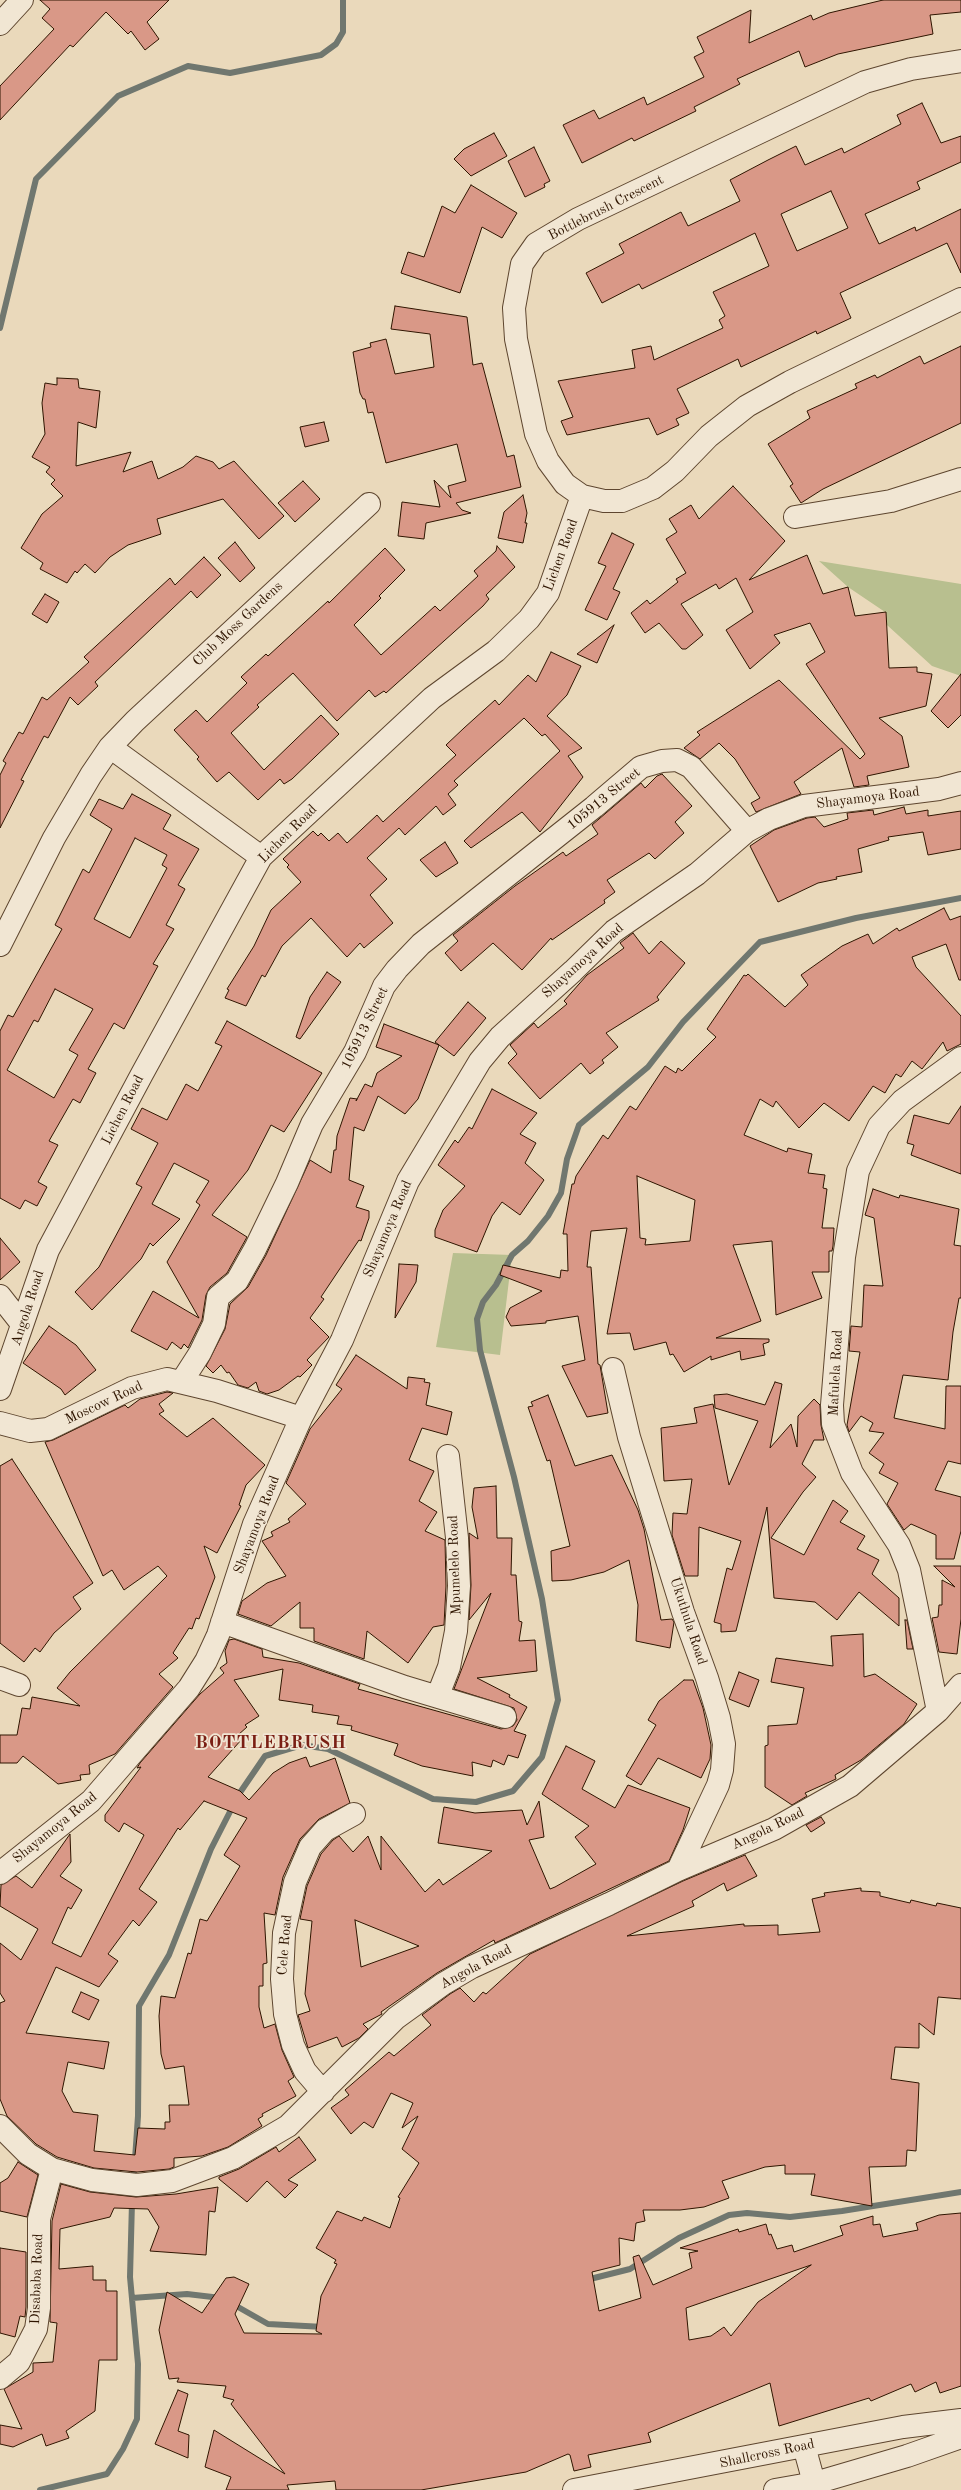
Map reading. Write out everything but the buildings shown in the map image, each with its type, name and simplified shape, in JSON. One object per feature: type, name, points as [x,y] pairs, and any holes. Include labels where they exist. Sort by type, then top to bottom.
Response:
[{"type":"street","points":[[0,24],[22,0]]},
{"type":"street","name":"Bottlebrush Crescent","points":[[961,61],[911,69],[865,82],[578,219],[536,244],[522,264],[514,308],[516,339],[536,434],[548,461],[565,484],[582,496],[604,501],[622,501],[653,488],[675,471],[709,436],[747,406],[790,382],[961,299]]},
{"type":"street","points":[[795,518],[891,501],[961,479]]},
{"type":"street","name":"Lichen Road","points":[[48,1250],[157,1045],[261,857],[432,698],[496,651],[529,619],[548,593],[582,496]]},
{"type":"street","name":"Club Moss Gardens","points":[[0,945],[54,838],[91,775],[110,747],[140,716],[369,504]]},
{"type":"street","points":[[110,747],[261,857]]},
{"type":"street","name":"105913 Street","points":[[182,1381],[200,1354],[214,1324],[218,1297],[237,1281],[255,1249],[287,1183],[312,1124],[355,1052],[384,986],[397,969],[421,944],[594,807],[641,767],[662,761],[677,760],[691,766],[747,831]]},
{"type":"street","name":"Shayamoya Road","points":[[0,1872],[91,1800],[189,1688],[206,1661],[222,1622],[254,1524],[301,1418],[342,1340],[408,1181],[480,1062],[505,1032],[573,971],[614,931],[697,874],[747,831],[770,819],[804,806],[939,789],[961,783]]},
{"type":"street","name":"Mafulela Road","points":[[938,1711],[909,1570],[899,1545],[852,1473],[833,1424],[832,1404],[844,1257],[858,1171],[870,1143],[884,1121],[902,1101],[961,1058]]},
{"type":"street","name":"Angola Road","points":[[0,1388],[48,1250]]},
{"type":"street","points":[[0,1296],[22,1324]]},
{"type":"street","name":"Ukuthula Road","points":[[613,1369],[629,1436],[683,1612],[709,1684],[724,1744],[722,1770],[718,1785],[678,1870]]},
{"type":"street","name":"Moscow Road","points":[[0,1423],[30,1431],[48,1429],[148,1382],[167,1379],[182,1381],[301,1418]]},
{"type":"street","name":"Mpumelelo Road","points":[[438,1695],[449,1667],[456,1632],[459,1586],[457,1538],[448,1456]]},
{"type":"street","points":[[222,1622],[405,1687],[438,1695],[505,1716]]},
{"type":"street","name":"Angola Road","points":[[0,2126],[28,2154],[52,2169],[92,2180],[137,2185],[172,2181],[233,2158],[288,2126],[396,2018],[443,1984],[472,1967],[609,1904],[678,1870],[774,1829],[850,1786],[938,1711],[961,1685]]},
{"type":"street","name":"Cele Road","points":[[323,2092],[305,2072],[293,2045],[285,2014],[282,1979],[284,1933],[295,1882],[310,1847],[325,1830],[354,1814]]},
{"type":"street","name":"Disababa Road","points":[[0,2378],[19,2362],[36,2329],[39,2308],[39,2219],[52,2169]]},
{"type":"street","name":"Shallcross Road","points":[[574,2490],[749,2458],[903,2427],[961,2420]]},
{"type":"street","points":[[775,2490],[815,2487],[961,2437]]},
{"type":"street","points":[[804,2446],[815,2487]]},
{"type":"green space","points":[[819,561],[961,584],[961,676],[932,666],[887,625],[885,612],[848,587]]},
{"type":"green space","points":[[453,1253],[512,1255],[500,1355],[436,1347]]},
{"type":"waterway","points":[[0,328],[36,179],[118,96],[188,66],[230,73],[321,55],[336,44],[343,32],[343,0]]},
{"type":"waterway","points":[[40,2490],[107,2474],[123,2449],[137,2419],[138,2364],[130,2277],[132,2202],[138,2116],[139,2006],[169,1955],[211,1849],[239,1794],[265,1756],[302,1745],[328,1749],[433,1799],[476,1802],[513,1791],[542,1757],[558,1700],[542,1599],[514,1477],[480,1350],[477,1319],[483,1302],[496,1285],[512,1255],[528,1241],[548,1216],[561,1193],[567,1159],[579,1125],[648,1067],[683,1022],[760,942],[856,918],[961,898]]},
{"type":"waterway","points":[[586,2280],[630,2269],[679,2238],[729,2215],[747,2213],[790,2217],[842,2211],[961,2192]]},
{"type":"waterway","points":[[132,2298],[187,2294],[221,2298]]},
{"type":"waterway","points":[[231,2303],[268,2324],[324,2327]]},
{"type":"district","name":"BOTTLEBRUSH","points":[[271,1743]]}]
